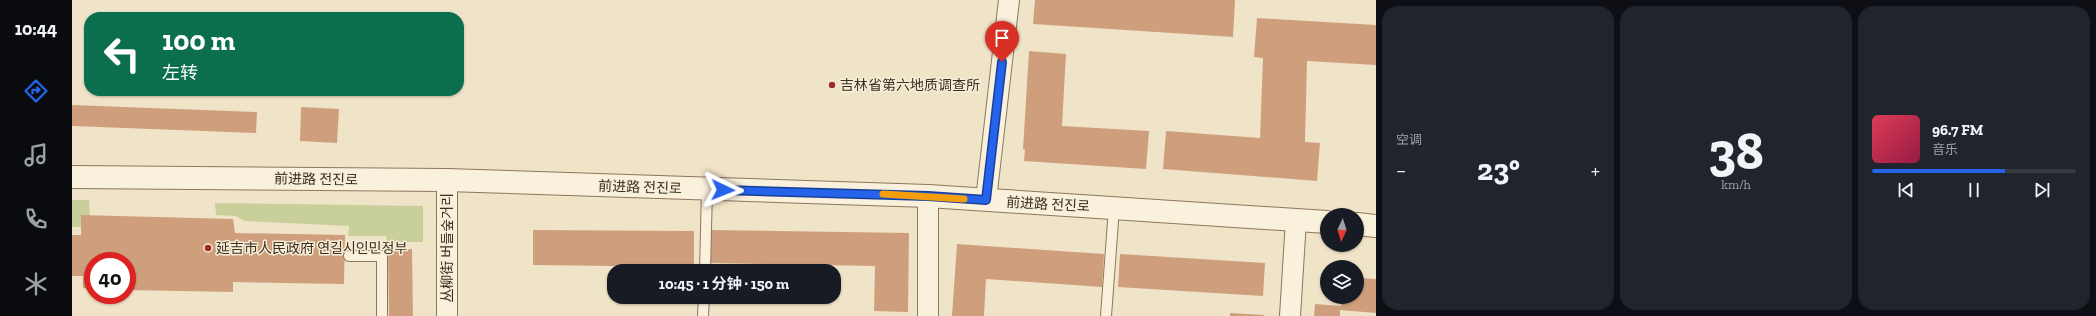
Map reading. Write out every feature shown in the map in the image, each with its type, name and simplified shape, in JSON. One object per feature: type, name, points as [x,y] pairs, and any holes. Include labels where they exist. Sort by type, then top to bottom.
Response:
[{"type":"street","points":[[986,200],[1009,0]]},
{"type":"street","name":"前进路 전진로","points":[[72,177],[447,180],[928,196],[1320,222]]},
{"type":"street","name":"丛柳街 버들숲거리","points":[[447,180],[447,316]]},
{"type":"street","points":[[928,196],[928,316]]},
{"type":"street","points":[[1290,316],[1296,220]]},
{"type":"street","points":[[1364,225],[1376,226]]},
{"type":"lane","points":[[704,264],[707,189]]},
{"type":"lane","points":[[1106,316],[1114,208]]},
{"type":"lane","points":[[349,256],[382,256],[382,316]]},
{"type":"lane","points":[[703,316],[704,304]]},
{"type":"green space","points":[[72,200],[89,200],[90,216],[81,216],[81,227],[72,227]]},
{"type":"green space","points":[[215,203],[423,206],[423,242],[387,242],[386,236],[348,236],[349,226],[245,221],[235,216],[216,215]]},
{"type":"building","points":[[1035,0],[1235,0],[1233,37],[1033,24]]},
{"type":"building","points":[[1257,18],[1376,25],[1376,65],[1307,61],[1305,142],[1320,143],[1317,181],[1163,169],[1166,131],[1260,138],[1263,58],[1254,57]]},
{"type":"building","points":[[1029,51],[1066,54],[1062,126],[1149,131],[1146,169],[1024,161],[1025,149],[1023,149]]},
{"type":"building","points":[[72,105],[257,112],[256,133],[72,126]]},
{"type":"building","points":[[301,107],[339,109],[337,143],[300,141]]},
{"type":"building","name":"延吉市人民政府 연길시인민정부","points":[[81,215],[233,219],[235,233],[345,235],[344,284],[233,282],[233,292],[136,290],[136,252],[84,252],[83,288],[83,276],[72,276],[72,235],[81,235]]},
{"type":"building","points":[[533,230],[694,231],[694,264],[607,264],[607,266],[533,265]]},
{"type":"building","points":[[711,230],[909,233],[908,312],[874,311],[875,266],[841,265],[841,264],[711,263]]},
{"type":"building","points":[[957,244],[1104,254],[1102,287],[986,279],[984,316],[952,316]]},
{"type":"building","points":[[412,249],[413,316],[389,316],[388,250]]},
{"type":"building","points":[[1120,254],[1265,263],[1263,296],[1118,287]]},
{"type":"building","points":[[1364,278],[1376,279],[1376,313],[1340,310],[1340,316],[1314,316],[1315,304],[1341,306],[1341,304],[1364,304]]},
{"type":"building","points":[[1230,313],[1264,315],[1264,316],[1230,316]]},
{"type":"slow traffic","points":[[883,194],[964,199]]},
{"type":"place","name":"吉林省第六地质调查所","points":[[832,85]]},
{"type":"place","name":"延吉市人民政府 연길시인민정부","points":[[208,248]]},
{"type":"route","points":[[723,190],[928,196],[986,200],[1002,62]]}]
